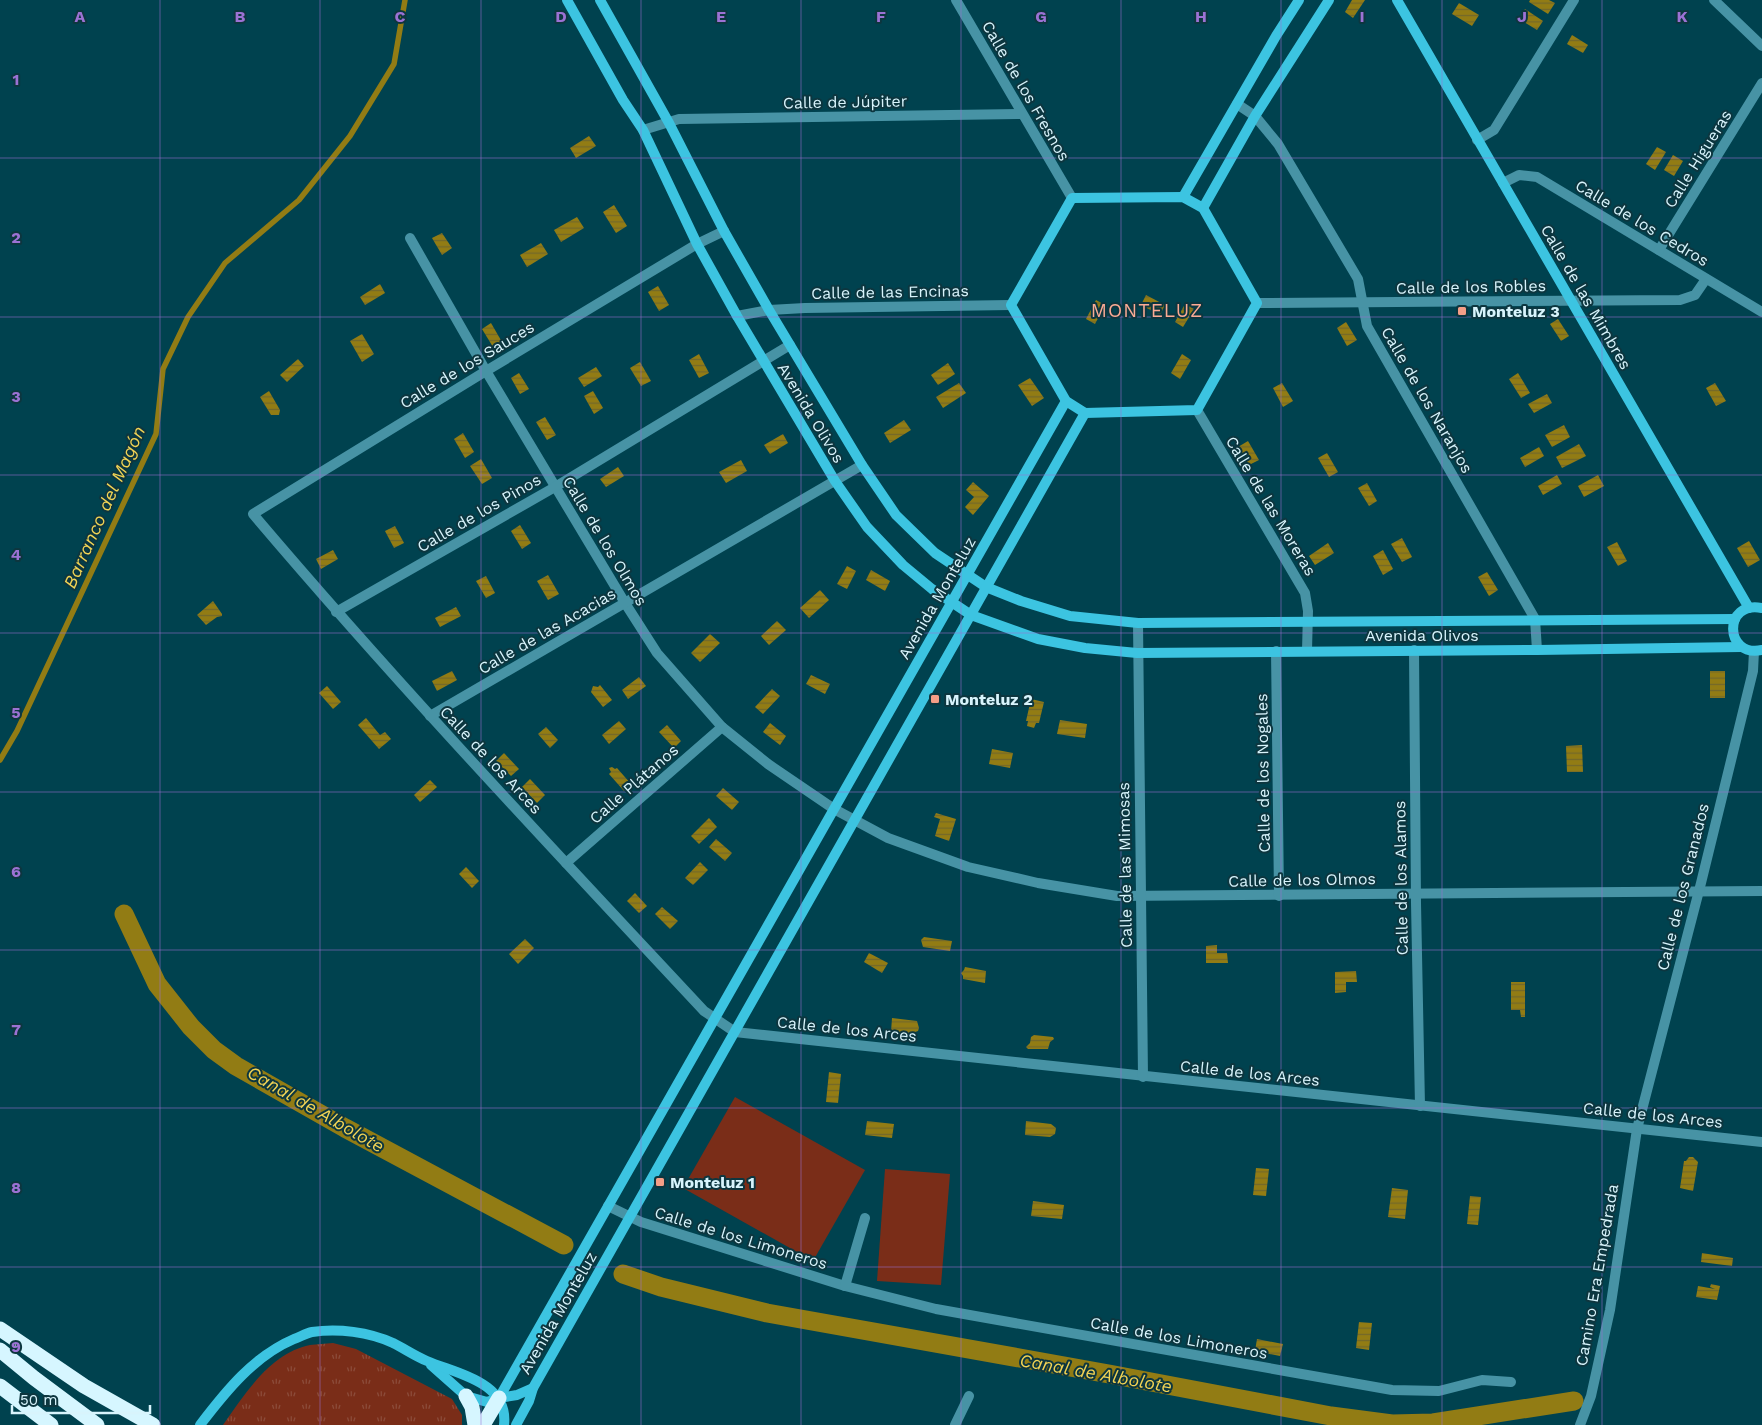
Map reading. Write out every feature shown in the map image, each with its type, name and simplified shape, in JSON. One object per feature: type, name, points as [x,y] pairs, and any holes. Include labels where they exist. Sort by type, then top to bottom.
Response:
[{"type":"highway","points":[[0,1329],[84,1386],[153,1425]]},
{"type":"highway","points":[[0,1350],[96,1425]]},
{"type":"highway","points":[[0,1386],[51,1425]]},
{"type":"highway","points":[[466,1396],[472,1407],[475,1425]]},
{"type":"highway","points":[[483,1425],[499,1398]]},
{"type":"street","name":"Avenida Olivos","points":[[567,0],[623,100],[643,130],[697,244],[737,316],[835,481],[867,527],[903,565],[951,603],[971,615],[1038,639],[1085,648],[1137,653],[1536,650],[1741,646]]},
{"type":"street","name":"Avenida Olivos","points":[[600,0],[669,122],[724,231],[769,310],[862,464],[896,515],[935,553],[986,587],[1021,601],[1070,616],[1138,623],[1735,619]]},
{"type":"street","name":"Calle de los Fresnos","points":[[956,0],[1072,198]]},
{"type":"street","points":[[1183,197],[1236,104],[1299,0]]},
{"type":"street","points":[[1203,208],[1255,116],[1329,0]]},
{"type":"street","name":"Calle de las Mimbres","points":[[1397,0],[1748,608]]},
{"type":"street","points":[[1477,140],[1494,130],[1574,0]]},
{"type":"street","points":[[1714,0],[1762,46]]},
{"type":"street","name":"Calle Higueras","points":[[1659,250],[1762,83]]},
{"type":"street","points":[[1236,104],[1255,116]]},
{"type":"street","name":"Calle de Júpiter","points":[[669,122],[679,120],[1022,114]]},
{"type":"street","name":"Calle de los Naranjos","points":[[1255,116],[1278,144],[1358,279],[1367,326],[1535,619]]},
{"type":"street","points":[[643,130],[669,122]]},
{"type":"street","name":"Calle de los Cedros","points":[[1503,184],[1519,175],[1537,177],[1762,312]]},
{"type":"street","points":[[1183,197],[1203,208],[1258,303],[1197,410],[1085,413],[1066,401],[1011,305],[1072,198],[1183,197]]},
{"type":"street","points":[[697,244],[724,231]]},
{"type":"street","name":"Calle de los Olmos","points":[[410,238],[555,487],[657,653],[722,727],[768,764],[834,809]]},
{"type":"street","name":"Calle de los Sauces","points":[[253,514],[697,244]]},
{"type":"street","name":"Calle de los Robles","points":[[1258,303],[1680,300],[1695,295],[1706,279]]},
{"type":"street","name":"Calle de las Encinas","points":[[769,310],[1011,305]]},
{"type":"street","points":[[737,316],[769,310]]},
{"type":"street","name":"Avenida Olivos","points":[[762,360],[790,345]]},
{"type":"street","name":"Calle de los Pinos","points":[[336,612],[555,487],[762,360]]},
{"type":"street","name":"Avenida Monteluz","points":[[499,1398],[1066,401]]},
{"type":"street","name":"Calle de las Moreras","points":[[1197,410],[1306,594],[1308,622]]},
{"type":"street","name":"Avenida Monteluz","points":[[516,1425],[529,1401],[533,1388],[1085,413]]},
{"type":"street","name":"Avenida Olivos","points":[[835,481],[862,464]]},
{"type":"street","name":"Calle de las Acacias","points":[[430,716],[835,481]]},
{"type":"street","name":"Calle de los Arces","points":[[253,514],[336,612],[430,716],[704,1011],[714,1019]]},
{"type":"street","points":[[1758,651],[1741,646],[1734,638],[1733,632],[1735,619],[1743,610],[1755,607],[1762,608]]},
{"type":"street","points":[[1535,619],[1536,650]]},
{"type":"street","points":[[1307,651],[1308,622]]},
{"type":"street","points":[[1137,653],[1138,623]]},
{"type":"street","name":"Calle de los Alamos","points":[[1414,650],[1420,1106]]},
{"type":"street","name":"Calle de los Nogales","points":[[1276,651],[1279,896]]},
{"type":"street","name":"Calle de los Granados","points":[[1637,1129],[1758,651]]},
{"type":"street","name":"Calle de las Mimosas","points":[[1137,653],[1143,1077]]},
{"type":"street","name":"Calle Plátanos","points":[[566,863],[722,727]]},
{"type":"street","points":[[834,809],[854,820]]},
{"type":"street","name":"Calle de los Olmos","points":[[854,820],[888,838],[968,867],[1038,883],[1117,896],[1279,896],[1416,892],[1762,891]]},
{"type":"street","points":[[714,1019],[735,1032]]},
{"type":"street","name":"Calle de los Arces","points":[[735,1032],[1762,1142]]},
{"type":"street","name":"Camino Era Empedrada","points":[[1580,1425],[1591,1396],[1610,1310],[1637,1129]]},
{"type":"street","points":[[608,1206],[630,1218]]},
{"type":"street","name":"Calle de los Limoneros","points":[[630,1218],[845,1286],[936,1310],[1392,1390],[1439,1390],[1482,1380],[1511,1382]]},
{"type":"street","name":"Calle de los Limoneros","points":[[845,1286],[865,1218]]},
{"type":"street","points":[[200,1425],[229,1388],[252,1366],[280,1345],[311,1332],[351,1331],[391,1342],[428,1361],[450,1368],[482,1383],[499,1398],[505,1417],[504,1425]]},
{"type":"street","points":[[428,1361],[466,1396],[487,1402],[517,1395],[533,1388]]},
{"type":"street","points":[[955,1425],[969,1396]]},
{"type":"green space","points":[[735,1097],[865,1170],[813,1261],[683,1188]]},
{"type":"green space","points":[[885,1169],[950,1174],[941,1285],[877,1281]]},
{"type":"green space","points":[[333,1343],[356,1349],[452,1399],[462,1415],[462,1425],[223,1425],[260,1376],[283,1357],[296,1349],[310,1345]]},
{"type":"shaded area","points":[[1352,0],[1365,0],[1353,18],[1345,12]]},
{"type":"shaded area","points":[[1530,0],[1549,0],[1555,3],[1548,14],[1529,2]]},
{"type":"shaded area","points":[[1459,3],[1479,15],[1472,26],[1452,14]]},
{"type":"shaded area","points":[[1525,9],[1543,21],[1537,30],[1519,19]]},
{"type":"shaded area","points":[[1572,35],[1588,45],[1583,53],[1567,44]]},
{"type":"shaded area","points":[[589,136],[596,146],[576,158],[570,148]]},
{"type":"shaded area","points":[[1657,147],[1666,152],[1655,170],[1646,164]]},
{"type":"shaded area","points":[[1673,155],[1683,161],[1674,176],[1664,170]]},
{"type":"shaded area","points":[[614,205],[627,226],[616,233],[603,212]]},
{"type":"shaded area","points":[[577,217],[584,228],[561,242],[554,230]]},
{"type":"shaded area","points":[[442,233],[452,248],[442,255],[432,238]]},
{"type":"shaded area","points":[[541,243],[548,254],[527,267],[520,255]]},
{"type":"shaded area","points":[[380,284],[385,293],[365,305],[360,297]]},
{"type":"shaded area","points":[[658,286],[669,305],[659,311],[648,292]]},
{"type":"shaded area","points":[[1146,295],[1165,305],[1160,315],[1141,305]]},
{"type":"shaded area","points":[[1096,300],[1105,305],[1095,324],[1086,319]]},
{"type":"shaded area","points":[[1185,304],[1194,309],[1183,327],[1175,322]]},
{"type":"shaded area","points":[[1558,319],[1569,336],[1561,341],[1550,324]]},
{"type":"shaded area","points":[[1346,322],[1357,340],[1347,346],[1337,328]]},
{"type":"shaded area","points":[[491,323],[502,342],[493,347],[482,329]]},
{"type":"shaded area","points":[[362,334],[374,354],[362,362],[350,341]]},
{"type":"shaded area","points":[[699,354],[709,373],[699,378],[689,360]]},
{"type":"shaded area","points":[[1182,354],[1191,360],[1180,379],[1171,373]]},
{"type":"shaded area","points":[[298,359],[304,366],[287,382],[280,375]]},
{"type":"shaded area","points":[[640,362],[651,381],[641,386],[630,368]]},
{"type":"shaded area","points":[[948,363],[955,374],[938,385],[931,375]]},
{"type":"shaded area","points":[[596,367],[602,376],[584,387],[578,378]]},
{"type":"shaded area","points":[[519,373],[529,389],[520,394],[511,378]]},
{"type":"shaded area","points":[[1518,373],[1530,393],[1521,398],[1509,379]]},
{"type":"shaded area","points":[[1030,378],[1044,398],[1032,406],[1018,385]]},
{"type":"shaded area","points":[[959,383],[966,393],[943,408],[936,397]]},
{"type":"shaded area","points":[[1282,383],[1293,401],[1283,407],[1273,388]]},
{"type":"shaded area","points":[[1715,383],[1726,401],[1716,406],[1706,388]]},
{"type":"shaded area","points":[[269,391],[280,410],[279,415],[271,415],[260,397]]},
{"type":"shaded area","points":[[593,391],[603,408],[594,414],[584,396]]},
{"type":"shaded area","points":[[1547,394],[1552,403],[1534,413],[1528,404]]},
{"type":"shaded area","points":[[545,417],[556,435],[547,440],[536,422]]},
{"type":"shaded area","points":[[904,420],[911,430],[890,443],[884,433]]},
{"type":"shaded area","points":[[1564,425],[1570,437],[1552,447],[1545,435]]},
{"type":"shaded area","points":[[463,433],[474,452],[465,458],[454,439]]},
{"type":"shaded area","points":[[783,434],[788,443],[770,454],[764,445]]},
{"type":"shaded area","points":[[1248,441],[1259,460],[1249,465],[1238,447]]},
{"type":"shaded area","points":[[1579,444],[1586,456],[1562,468],[1556,457]]},
{"type":"shaded area","points":[[1539,447],[1544,456],[1525,467],[1520,458]]},
{"type":"shaded area","points":[[1327,453],[1338,472],[1329,477],[1318,458]]},
{"type":"shaded area","points":[[481,459],[492,478],[482,484],[470,466]]},
{"type":"shaded area","points":[[741,460],[747,471],[726,483],[719,472]]},
{"type":"shaded area","points":[[618,467],[624,476],[606,487],[600,479]]},
{"type":"shaded area","points":[[1557,475],[1562,484],[1543,495],[1538,486]]},
{"type":"shaded area","points":[[1598,475],[1604,486],[1584,497],[1578,486]]},
{"type":"shaded area","points":[[973,482],[989,496],[973,515],[965,507],[974,497],[966,490]]},
{"type":"shaded area","points":[[1367,483],[1377,501],[1369,506],[1358,488]]},
{"type":"shaded area","points":[[520,525],[531,543],[522,549],[511,531]]},
{"type":"shaded area","points":[[395,526],[404,543],[394,548],[385,531]]},
{"type":"shaded area","points":[[1402,538],[1412,557],[1402,562],[1391,544]]},
{"type":"shaded area","points":[[1749,541],[1760,560],[1748,567],[1737,548]]},
{"type":"shaded area","points":[[1617,542],[1627,561],[1618,566],[1607,547]]},
{"type":"shaded area","points":[[1328,543],[1334,553],[1315,565],[1309,556]]},
{"type":"shaded area","points":[[333,550],[338,559],[321,569],[316,559]]},
{"type":"shaded area","points":[[1383,550],[1393,569],[1383,575],[1373,556]]},
{"type":"shaded area","points":[[847,566],[856,571],[847,589],[837,584]]},
{"type":"shaded area","points":[[871,570],[890,581],[885,591],[866,580]]},
{"type":"shaded area","points":[[1487,572],[1498,590],[1489,596],[1478,577]]},
{"type":"shaded area","points":[[548,575],[559,594],[548,600],[537,581]]},
{"type":"shaded area","points":[[486,576],[495,593],[486,598],[476,581]]},
{"type":"shaded area","points":[[820,590],[829,600],[809,618],[800,608]]},
{"type":"shaded area","points":[[213,601],[222,616],[217,617],[206,625],[197,615]]},
{"type":"shaded area","points":[[456,607],[461,616],[440,627],[435,618]]},
{"type":"shaded area","points":[[777,621],[786,630],[769,645],[761,636]]},
{"type":"shaded area","points":[[710,634],[720,643],[700,662],[691,653]]},
{"type":"shaded area","points":[[452,671],[457,680],[437,691],[432,681]]},
{"type":"shaded area","points":[[1710,671],[1725,671],[1725,698],[1710,698]]},
{"type":"shaded area","points":[[811,675],[830,684],[825,694],[806,684]]},
{"type":"shaded area","points":[[639,677],[646,686],[628,699],[622,690]]},
{"type":"shaded area","points":[[600,685],[612,700],[603,707],[591,692],[593,686],[598,687]]},
{"type":"shaded area","points":[[327,686],[341,702],[333,709],[319,693]]},
{"type":"shaded area","points":[[772,689],[780,696],[763,714],[755,707]]},
{"type":"shaded area","points":[[1031,699],[1044,702],[1039,723],[1036,723],[1034,728],[1027,726],[1028,721],[1026,721]]},
{"type":"shaded area","points":[[366,718],[380,735],[385,732],[391,739],[379,749],[358,725]]},
{"type":"shaded area","points":[[1060,720],[1087,724],[1085,738],[1057,734]]},
{"type":"shaded area","points":[[619,721],[626,729],[609,744],[602,735]]},
{"type":"shaded area","points":[[770,723],[786,736],[780,745],[763,732]]},
{"type":"shaded area","points":[[667,725],[681,741],[674,748],[659,732]]},
{"type":"shaded area","points":[[546,727],[558,740],[550,748],[538,734]]},
{"type":"shaded area","points":[[1582,745],[1583,772],[1567,772],[1566,746]]},
{"type":"shaded area","points":[[992,749],[1013,753],[1010,768],[989,764]]},
{"type":"shaded area","points":[[504,753],[519,769],[511,776],[496,761]]},
{"type":"shaded area","points":[[609,768],[617,768],[631,784],[624,791],[609,774],[611,772]]},
{"type":"shaded area","points":[[530,779],[545,795],[537,803],[522,787]]},
{"type":"shaded area","points":[[430,780],[437,787],[420,802],[414,795]]},
{"type":"shaded area","points":[[723,788],[739,802],[732,810],[716,796]]},
{"type":"shaded area","points":[[936,813],[956,819],[949,841],[935,836],[940,819],[934,817]]},
{"type":"shaded area","points":[[709,818],[717,827],[699,844],[691,836]]},
{"type":"shaded area","points":[[716,839],[732,853],[725,861],[709,847]]},
{"type":"shaded area","points":[[700,862],[708,870],[693,885],[685,878]]},
{"type":"shaded area","points":[[466,867],[479,881],[472,888],[459,874]]},
{"type":"shaded area","points":[[635,893],[647,906],[639,913],[627,901]]},
{"type":"shaded area","points":[[662,907],[678,921],[670,929],[655,914]]},
{"type":"shaded area","points":[[924,937],[952,941],[950,951],[923,947],[921,940]]},
{"type":"shaded area","points":[[525,939],[534,948],[518,964],[509,954]]},
{"type":"shaded area","points":[[1217,945],[1217,953],[1227,953],[1228,963],[1206,963],[1206,946]]},
{"type":"shaded area","points":[[869,953],[888,963],[882,973],[864,962]]},
{"type":"shaded area","points":[[965,967],[986,971],[985,983],[963,979],[961,973]]},
{"type":"shaded area","points":[[1356,971],[1357,982],[1346,982],[1346,992],[1335,993],[1335,972]]},
{"type":"shaded area","points":[[1511,982],[1525,982],[1525,1017],[1521,1017],[1520,1010],[1511,1010]]},
{"type":"shaded area","points":[[892,1018],[917,1021],[918,1031],[915,1032],[915,1035],[891,1032]]},
{"type":"shaded area","points":[[1034,1035],[1053,1037],[1054,1039],[1050,1042],[1048,1049],[1028,1049],[1026,1047]]},
{"type":"shaded area","points":[[829,1072],[841,1074],[838,1103],[826,1102]]},
{"type":"shaded area","points":[[867,1121],[894,1124],[892,1138],[865,1135]]},
{"type":"shaded area","points":[[1026,1121],[1051,1124],[1056,1128],[1055,1134],[1050,1137],[1025,1135]]},
{"type":"shaded area","points":[[1689,1157],[1693,1157],[1698,1162],[1693,1191],[1680,1188],[1684,1161]]},
{"type":"shaded area","points":[[1256,1168],[1269,1169],[1266,1196],[1253,1195]]},
{"type":"shaded area","points":[[1392,1188],[1408,1190],[1405,1219],[1388,1217]]},
{"type":"shaded area","points":[[1470,1196],[1481,1197],[1478,1225],[1467,1224]]},
{"type":"shaded area","points":[[1033,1201],[1064,1205],[1062,1219],[1031,1216]]},
{"type":"shaded area","points":[[1702,1253],[1733,1258],[1732,1266],[1701,1262]]},
{"type":"shaded area","points":[[1711,1284],[1720,1286],[1717,1300],[1696,1297],[1698,1286],[1715,1289],[1710,1287]]},
{"type":"shaded area","points":[[1359,1322],[1372,1323],[1369,1350],[1356,1348]]},
{"type":"shaded area","points":[[1257,1339],[1283,1344],[1280,1356],[1255,1351]]},
{"type":"waterway","name":"Barranco del Magón","points":[[0,760],[17,731],[156,434],[163,369],[188,317],[225,263],[299,200],[350,136],[394,64],[405,0]]},
{"type":"waterway","name":"Canal de Albolote","points":[[124,914],[157,984],[191,1027],[214,1050],[236,1066],[345,1128],[564,1245]]},
{"type":"waterway","name":"Canal de Albolote","points":[[623,1274],[661,1287],[767,1313],[1331,1416],[1392,1424],[1433,1423],[1574,1401]]},
{"type":"place","name":"Monteluz 3","points":[[1462,311]]},
{"type":"place","name":"Monteluz 2","points":[[935,699]]},
{"type":"place","name":"Monteluz 1","points":[[660,1182]]},
{"type":"district","name":"MONTELUZ","points":[[1147,310]]}]
